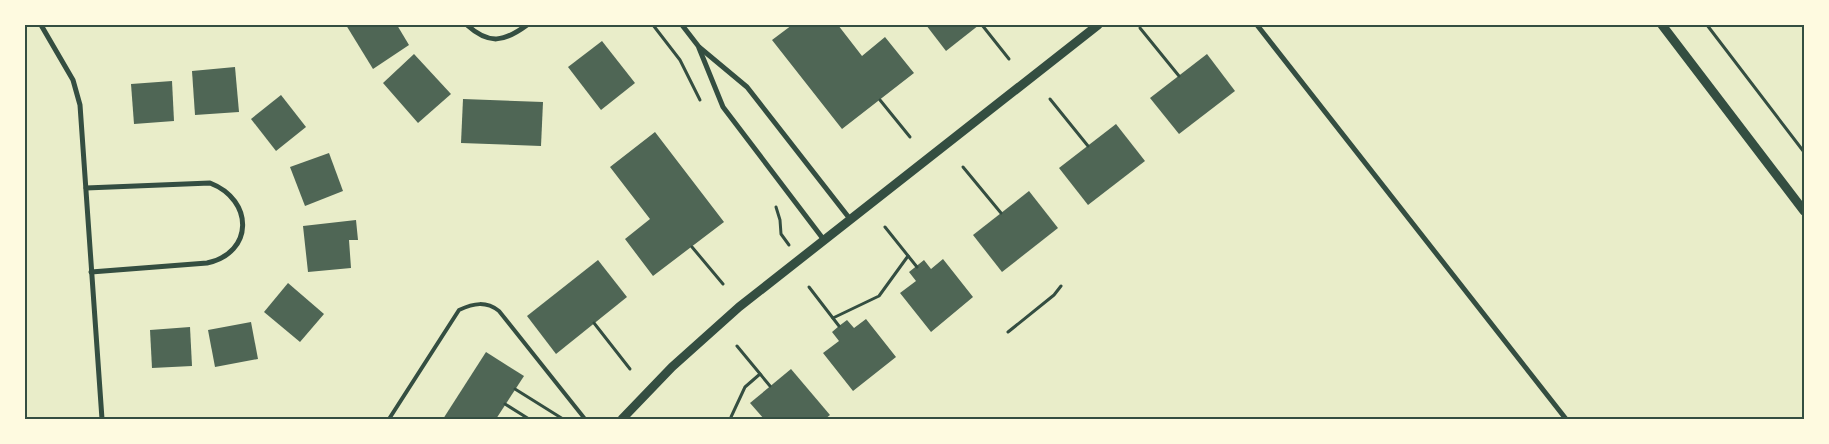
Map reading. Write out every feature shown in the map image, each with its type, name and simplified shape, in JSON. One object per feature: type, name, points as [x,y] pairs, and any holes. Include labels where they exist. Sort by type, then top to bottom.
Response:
[{"type":"street","points":[[40,25],[70,75],[79,97],[102,419]]},
{"type":"street","points":[[467,25],[480,36],[493,40],[503,39],[527,25]]},
{"type":"street","points":[[682,25],[699,47],[747,87],[850,219]]},
{"type":"street","points":[[622,419],[695,345],[739,307],[1098,25]]},
{"type":"street","points":[[1257,25],[1566,419]]},
{"type":"street","points":[[1662,25],[1804,210]]},
{"type":"street","points":[[699,47],[722,107],[824,240]]},
{"type":"street","points":[[86,188],[210,184],[223,188],[231,196],[239,207],[242,218],[242,230],[239,240],[226,255],[216,261],[207,264],[91,272]]},
{"type":"lane","points":[[389,419],[459,310],[481,303],[490,305],[499,311],[585,419]]},
{"type":"path","points":[[982,25],[1009,59]]},
{"type":"path","points":[[1706,25],[1804,152]]},
{"type":"path","points":[[1140,28],[1179,76]]},
{"type":"path","points":[[1050,99],[1088,146]]},
{"type":"path","points":[[880,100],[910,137]]},
{"type":"path","points":[[963,166],[1001,213]]},
{"type":"path","points":[[885,228],[917,267]]},
{"type":"path","points":[[692,247],[722,284]]},
{"type":"path","points":[[833,318],[879,296],[908,256]]},
{"type":"path","points":[[809,286],[839,326]]},
{"type":"path","points":[[1008,332],[1054,296],[1061,286]]},
{"type":"path","points":[[594,323],[630,369]]},
{"type":"path","points":[[737,346],[770,386]]},
{"type":"path","points":[[731,417],[745,387],[760,374]]},
{"type":"path","points":[[515,389],[563,419]]},
{"type":"path","points":[[506,404],[529,419]]},
{"type":"building","points":[[346,25],[397,25],[409,45],[373,69]]},
{"type":"building","points":[[792,25],[838,25],[862,56],[885,37],[914,73],[842,129],[772,40]]},
{"type":"building","points":[[926,25],[979,25],[946,51]]},
{"type":"building","points":[[602,41],[635,83],[601,110],[568,67]]},
{"type":"building","points":[[414,54],[451,94],[418,123],[383,83]]},
{"type":"building","points":[[1207,54],[1235,91],[1179,134],[1150,98]]},
{"type":"building","points":[[235,67],[239,112],[195,115],[192,71]]},
{"type":"building","points":[[172,81],[174,121],[134,124],[131,84]]},
{"type":"building","points":[[281,95],[306,127],[276,151],[251,119]]},
{"type":"building","points":[[463,99],[543,102],[541,146],[461,143]]},
{"type":"building","points":[[1116,124],[1145,161],[1088,205],[1059,168]]},
{"type":"building","points":[[655,132],[724,222],[653,276],[625,239],[650,219],[610,167]]},
{"type":"building","points":[[329,153],[343,191],[305,206],[290,167]]},
{"type":"building","points":[[1029,191],[1058,228],[1002,272],[973,235]]},
{"type":"building","points":[[356,220],[358,240],[349,240],[351,268],[308,272],[303,226]]},
{"type":"building","points":[[943,259],[973,297],[931,332],[900,293],[916,281],[909,272],[924,260],[931,269]]},
{"type":"building","points":[[598,260],[627,297],[556,354],[527,316]]},
{"type":"building","points":[[288,283],[324,314],[300,342],[264,312]]},
{"type":"building","points":[[866,319],[896,357],[853,391],[823,353],[839,341],[832,332],[839,326],[847,320],[854,328]]},
{"type":"building","points":[[251,322],[258,359],[215,367],[208,330]]},
{"type":"building","points":[[190,327],[192,366],[152,368],[150,330]]},
{"type":"building","points":[[486,352],[524,376],[496,419],[443,419]]},
{"type":"building","points":[[791,369],[830,415],[825,419],[764,419],[750,403]]}]
